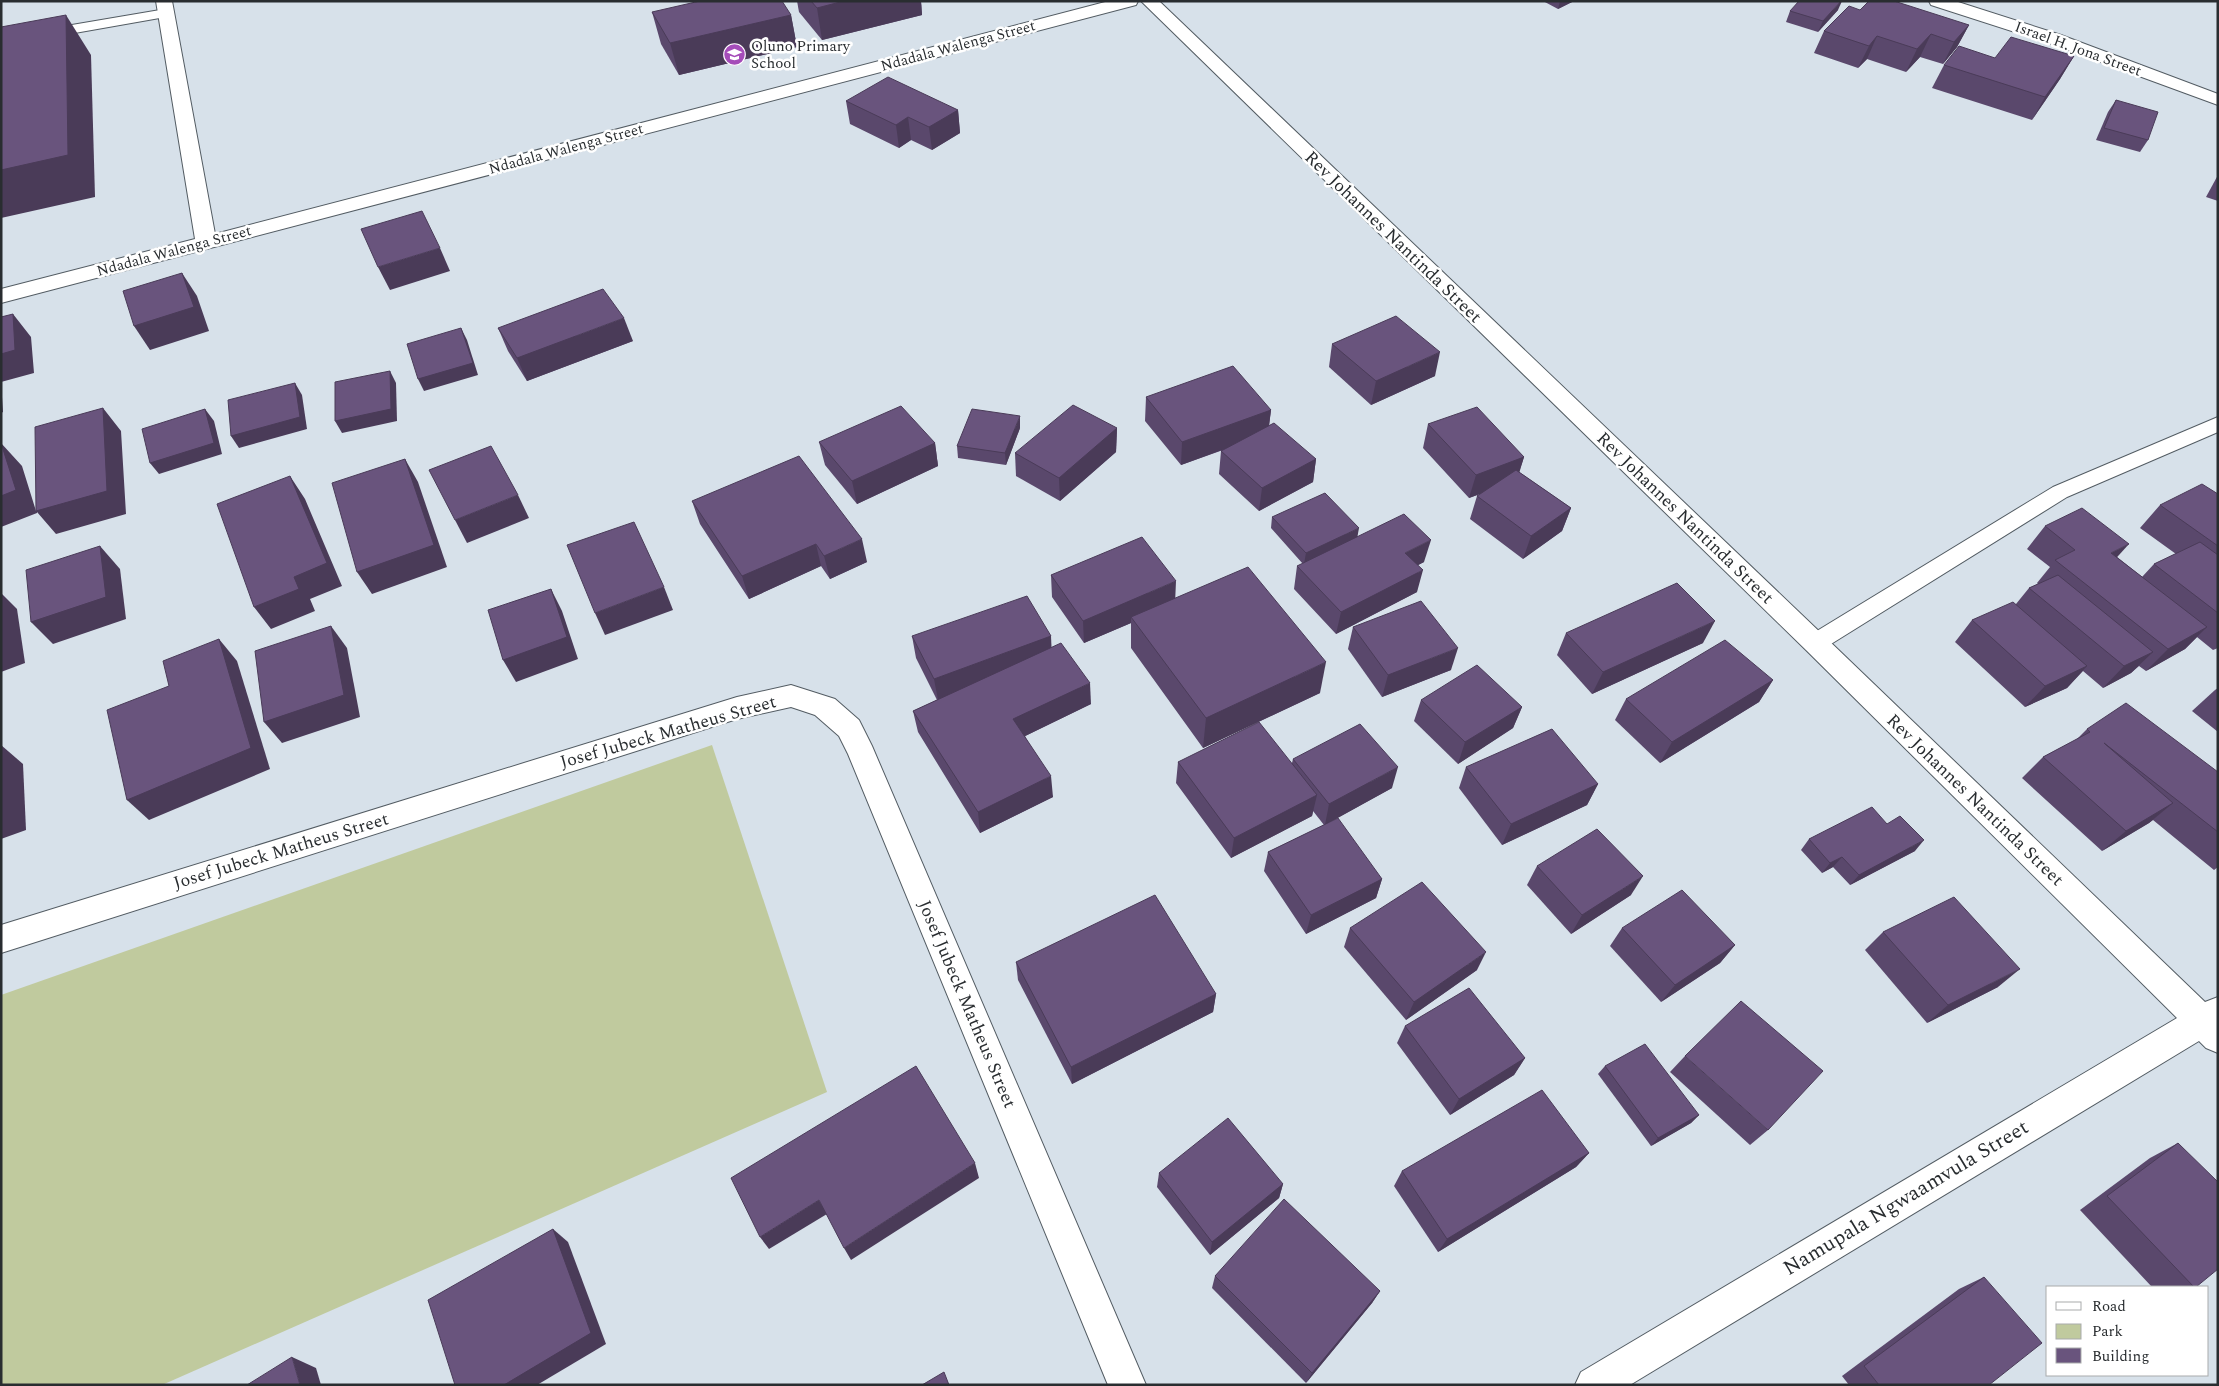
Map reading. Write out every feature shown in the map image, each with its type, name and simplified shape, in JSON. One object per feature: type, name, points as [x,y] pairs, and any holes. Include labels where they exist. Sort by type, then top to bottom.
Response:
[{"type":"street","name":"Ndadala Walenga Street","points":[[1,296],[1130,1]]},
{"type":"street","name":"Rev Johannes Nantinda Street","points":[[1149,1],[2212,1024]]},
{"type":"street","name":"Israel H. Jona Street","points":[[1938,1],[2055,39],[2218,100]]},
{"type":"street","points":[[165,7],[206,243]]},
{"type":"street","name":"Josef Jubeck Matheus Street","points":[[1,939],[737,708],[791,696],[825,707],[849,728],[862,754],[1127,1385]]},
{"type":"street","name":"Namupala Ngwaamvula Street","points":[[1594,1385],[2212,1024]]},
{"type":"lane","points":[[1,42],[95,24],[165,7]]},
{"type":"lane","points":[[1815,644],[2060,492],[2218,424]]},
{"type":"green space","points":[[712,745],[827,1092],[162,1385],[1,1385],[1,995]]},
{"type":"building","points":[[700,1],[782,1],[791,15],[670,43],[652,12]]},
{"type":"building","points":[[811,1],[844,1],[817,8]]},
{"type":"building","points":[[1799,1],[1841,1],[1823,21],[1790,11]]},
{"type":"building","points":[[1869,1],[1894,1],[1969,25],[1954,42],[1931,34],[1917,49],[1877,36],[1869,46],[1824,31],[1849,6],[1860,10]]},
{"type":"building","points":[[66,15],[68,155],[1,170],[1,27]]},
{"type":"building","points":[[2011,37],[2074,56],[2045,97],[1944,65],[1959,46],[1995,58]]},
{"type":"building","points":[[888,77],[958,110],[929,127],[908,117],[896,125],[846,101]]},
{"type":"building","points":[[2116,100],[2158,112],[2148,140],[2104,128]]},
{"type":"building","points":[[422,211],[440,248],[378,267],[361,229]]},
{"type":"building","points":[[182,273],[194,307],[134,326],[123,291]]},
{"type":"building","points":[[603,289],[624,318],[517,358],[498,328]]},
{"type":"building","points":[[13,314],[15,350],[1,354],[1,317]]},
{"type":"building","points":[[1396,316],[1440,352],[1376,381],[1332,344]]},
{"type":"building","points":[[461,328],[473,363],[418,379],[407,344]]},
{"type":"building","points":[[1233,366],[1271,410],[1182,442],[1146,397]]},
{"type":"building","points":[[390,371],[391,409],[335,421],[335,382]]},
{"type":"building","points":[[295,383],[300,417],[231,436],[228,400]]},
{"type":"building","points":[[1073,405],[1117,428],[1059,478],[1015,453]]},
{"type":"building","points":[[901,406],[935,443],[852,481],[819,442]]},
{"type":"building","points":[[1477,407],[1524,457],[1476,475],[1428,424]]},
{"type":"building","points":[[103,408],[107,491],[36,511],[35,427]]},
{"type":"building","points":[[205,409],[214,443],[150,463],[142,429]]},
{"type":"building","points":[[972,409],[1020,416],[1005,453],[957,446]]},
{"type":"building","points":[[1274,423],[1316,459],[1262,488],[1221,451]]},
{"type":"building","points":[[1,443],[16,490],[1,496]]},
{"type":"building","points":[[491,446],[518,495],[455,520],[429,470]]},
{"type":"building","points":[[799,456],[862,539],[824,556],[816,544],[742,576],[692,501]]},
{"type":"building","points":[[405,459],[434,545],[357,572],[332,483]]},
{"type":"building","points":[[1516,470],[1571,508],[1531,536],[1477,496]]},
{"type":"building","points":[[290,476],[327,563],[294,577],[299,589],[254,607],[217,504]]},
{"type":"building","points":[[2202,484],[2218,494],[2218,546],[2160,505]]},
{"type":"building","points":[[1325,493],[1359,528],[1306,553],[1272,517]]},
{"type":"building","points":[[2082,508],[2129,544],[2111,553],[2207,627],[2168,649],[2055,560],[2075,550],[2045,526]]},
{"type":"building","points":[[1404,514],[1431,540],[1405,553],[1423,570],[1341,612],[1297,566]]},
{"type":"building","points":[[634,522],[664,587],[595,613],[567,545]]},
{"type":"building","points":[[1142,537],[1176,581],[1083,621],[1051,575]]},
{"type":"building","points":[[2200,542],[2218,555],[2218,613],[2154,564]]},
{"type":"building","points":[[100,546],[106,597],[31,622],[26,570]]},
{"type":"building","points":[[1248,567],[1326,662],[1206,718],[1131,617]]},
{"type":"building","points":[[2058,575],[2153,652],[2124,666],[2029,588]]},
{"type":"building","points":[[1677,583],[1715,621],[1603,672],[1566,633]]},
{"type":"building","points":[[551,589],[567,637],[503,660],[488,610]]},
{"type":"building","points":[[1027,596],[1051,636],[934,679],[912,636]]},
{"type":"building","points":[[1421,601],[1458,648],[1388,675],[1353,627]]},
{"type":"building","points":[[2013,602],[2087,666],[2045,686],[1972,620]]},
{"type":"building","points":[[331,626],[344,695],[264,722],[255,651]]},
{"type":"building","points":[[219,639],[251,748],[127,800],[107,710],[169,686],[163,661]]},
{"type":"building","points":[[1725,640],[1773,680],[1672,742],[1626,699]]},
{"type":"building","points":[[1061,643],[1090,683],[1013,719],[1051,776],[978,812],[913,711]]},
{"type":"building","points":[[1477,665],[1522,707],[1465,742],[1421,700]]},
{"type":"building","points":[[2126,703],[2218,772],[2218,832],[2104,743],[2173,803],[2126,831],[2043,757],[2090,732],[2087,729]]},
{"type":"building","points":[[1259,722],[1317,795],[1234,838],[1178,762]]},
{"type":"building","points":[[1360,724],[1398,767],[1329,804],[1293,759]]},
{"type":"building","points":[[1552,729],[1598,784],[1511,824],[1466,767]]},
{"type":"building","points":[[1872,807],[1887,824],[1900,816],[1924,840],[1859,875],[1842,857],[1830,863],[1809,839]]},
{"type":"building","points":[[1338,818],[1382,879],[1311,915],[1268,852]]},
{"type":"building","points":[[1597,829],[1643,876],[1582,915],[1537,866]]},
{"type":"building","points":[[1422,882],[1486,952],[1414,1002],[1350,928]]},
{"type":"building","points":[[1682,890],[1735,945],[1675,985],[1622,928]]},
{"type":"building","points":[[1155,895],[1216,994],[1071,1067],[1016,962]]},
{"type":"building","points":[[1954,897],[2020,969],[1948,1005],[1883,932]]},
{"type":"building","points":[[1469,988],[1525,1058],[1459,1099],[1405,1026]]},
{"type":"building","points":[[1741,1001],[1823,1071],[1768,1130],[1685,1056]]},
{"type":"building","points":[[1645,1044],[1699,1115],[1658,1138],[1605,1066]]},
{"type":"building","points":[[916,1066],[975,1163],[844,1248],[819,1200],[760,1237],[731,1178]]},
{"type":"building","points":[[1542,1090],[1589,1153],[1447,1239],[1402,1171]]},
{"type":"building","points":[[1228,1118],[1283,1184],[1212,1242],[1159,1173]]},
{"type":"building","points":[[2178,1143],[2218,1182],[2218,1269],[2197,1286],[2193,1286],[2107,1196]]},
{"type":"building","points":[[1284,1199],[1380,1291],[1312,1373],[1215,1276]]},
{"type":"building","points":[[553,1229],[591,1333],[504,1385],[455,1385],[428,1300]]},
{"type":"building","points":[[1984,1277],[2042,1343],[1989,1385],[1879,1385],[1864,1366]]},
{"type":"building","points":[[292,1357],[300,1385],[247,1385]]},
{"type":"building","points":[[944,1372],[949,1385],[922,1385]]},
{"type":"place","name":"Oluno Primary School","points":[[735,55]]}]
